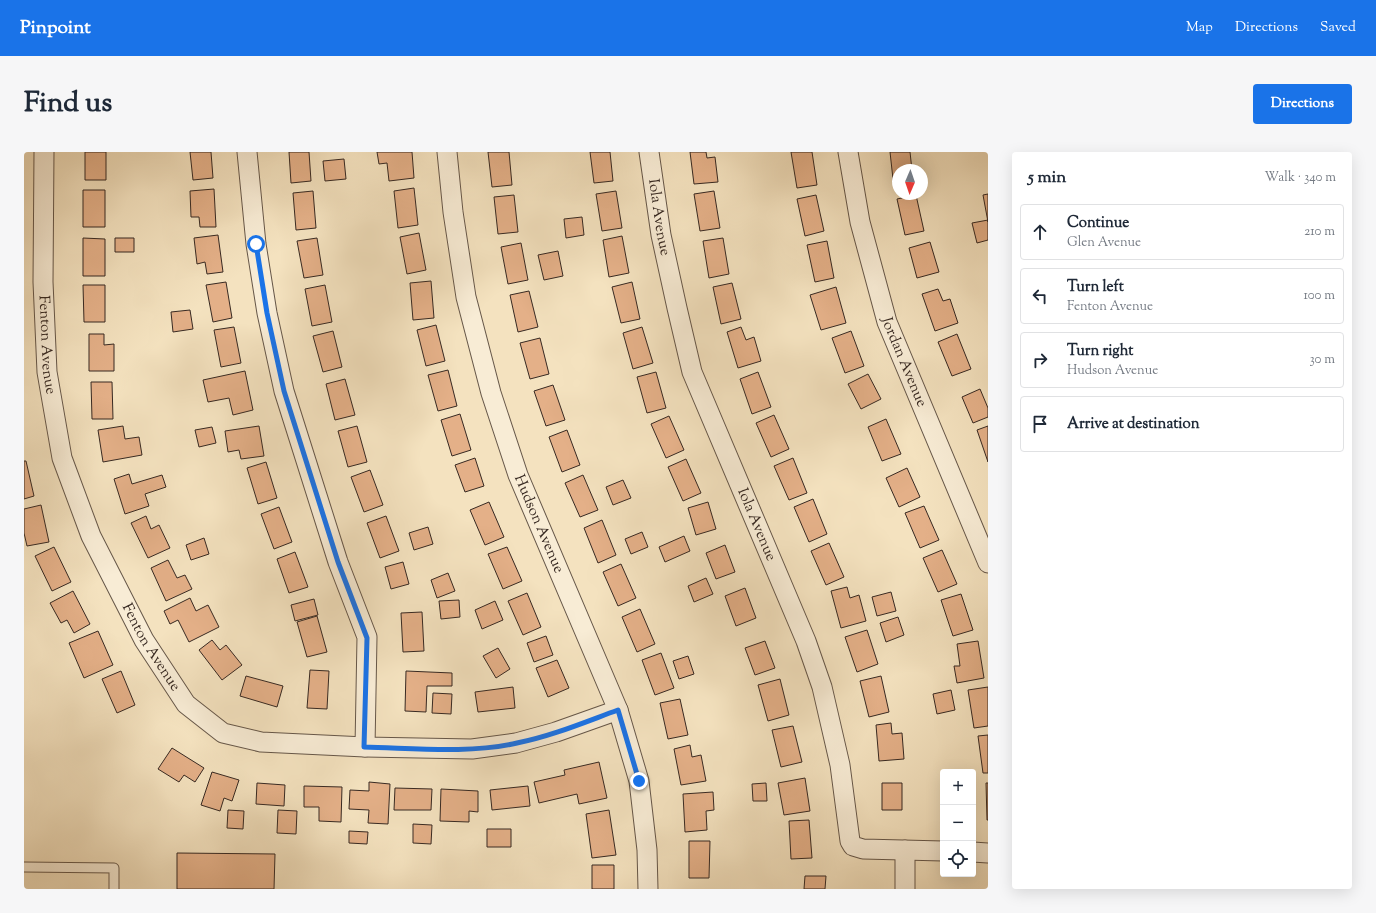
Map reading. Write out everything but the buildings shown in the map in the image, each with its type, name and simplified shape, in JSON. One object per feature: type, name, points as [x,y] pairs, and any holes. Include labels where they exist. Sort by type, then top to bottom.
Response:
[{"type":"street","name":"Fenton Avenue","points":[[44,152],[43,282],[47,372],[62,458],[91,536],[144,640],[186,704],[223,733],[261,742],[364,747],[472,749],[516,743],[556,732],[618,710]]},
{"type":"street","points":[[247,152],[256,244],[267,313],[284,391],[338,562],[367,638],[364,747]]},
{"type":"street","name":"Hudson Avenue","points":[[447,152],[453,212],[466,297],[491,393],[518,475],[618,710],[639,781],[647,850],[648,889]]},
{"type":"street","name":"Iola Avenue","points":[[649,152],[662,235],[692,372],[806,641],[818,674],[840,765],[850,841],[852,846],[863,848],[905,850]]},
{"type":"street","name":"Jordan Avenue","points":[[848,152],[860,222],[887,322],[988,564]]},
{"type":"street","points":[[904,889],[905,850],[940,851]]},
{"type":"street","points":[[976,852],[988,853]]},
{"type":"lane","points":[[24,867],[114,868],[114,889]]},
{"type":"route","points":[[256,244],[267,313],[284,391],[338,562],[367,638],[364,747],[472,749],[516,743],[556,732],[618,710],[639,781]]}]
